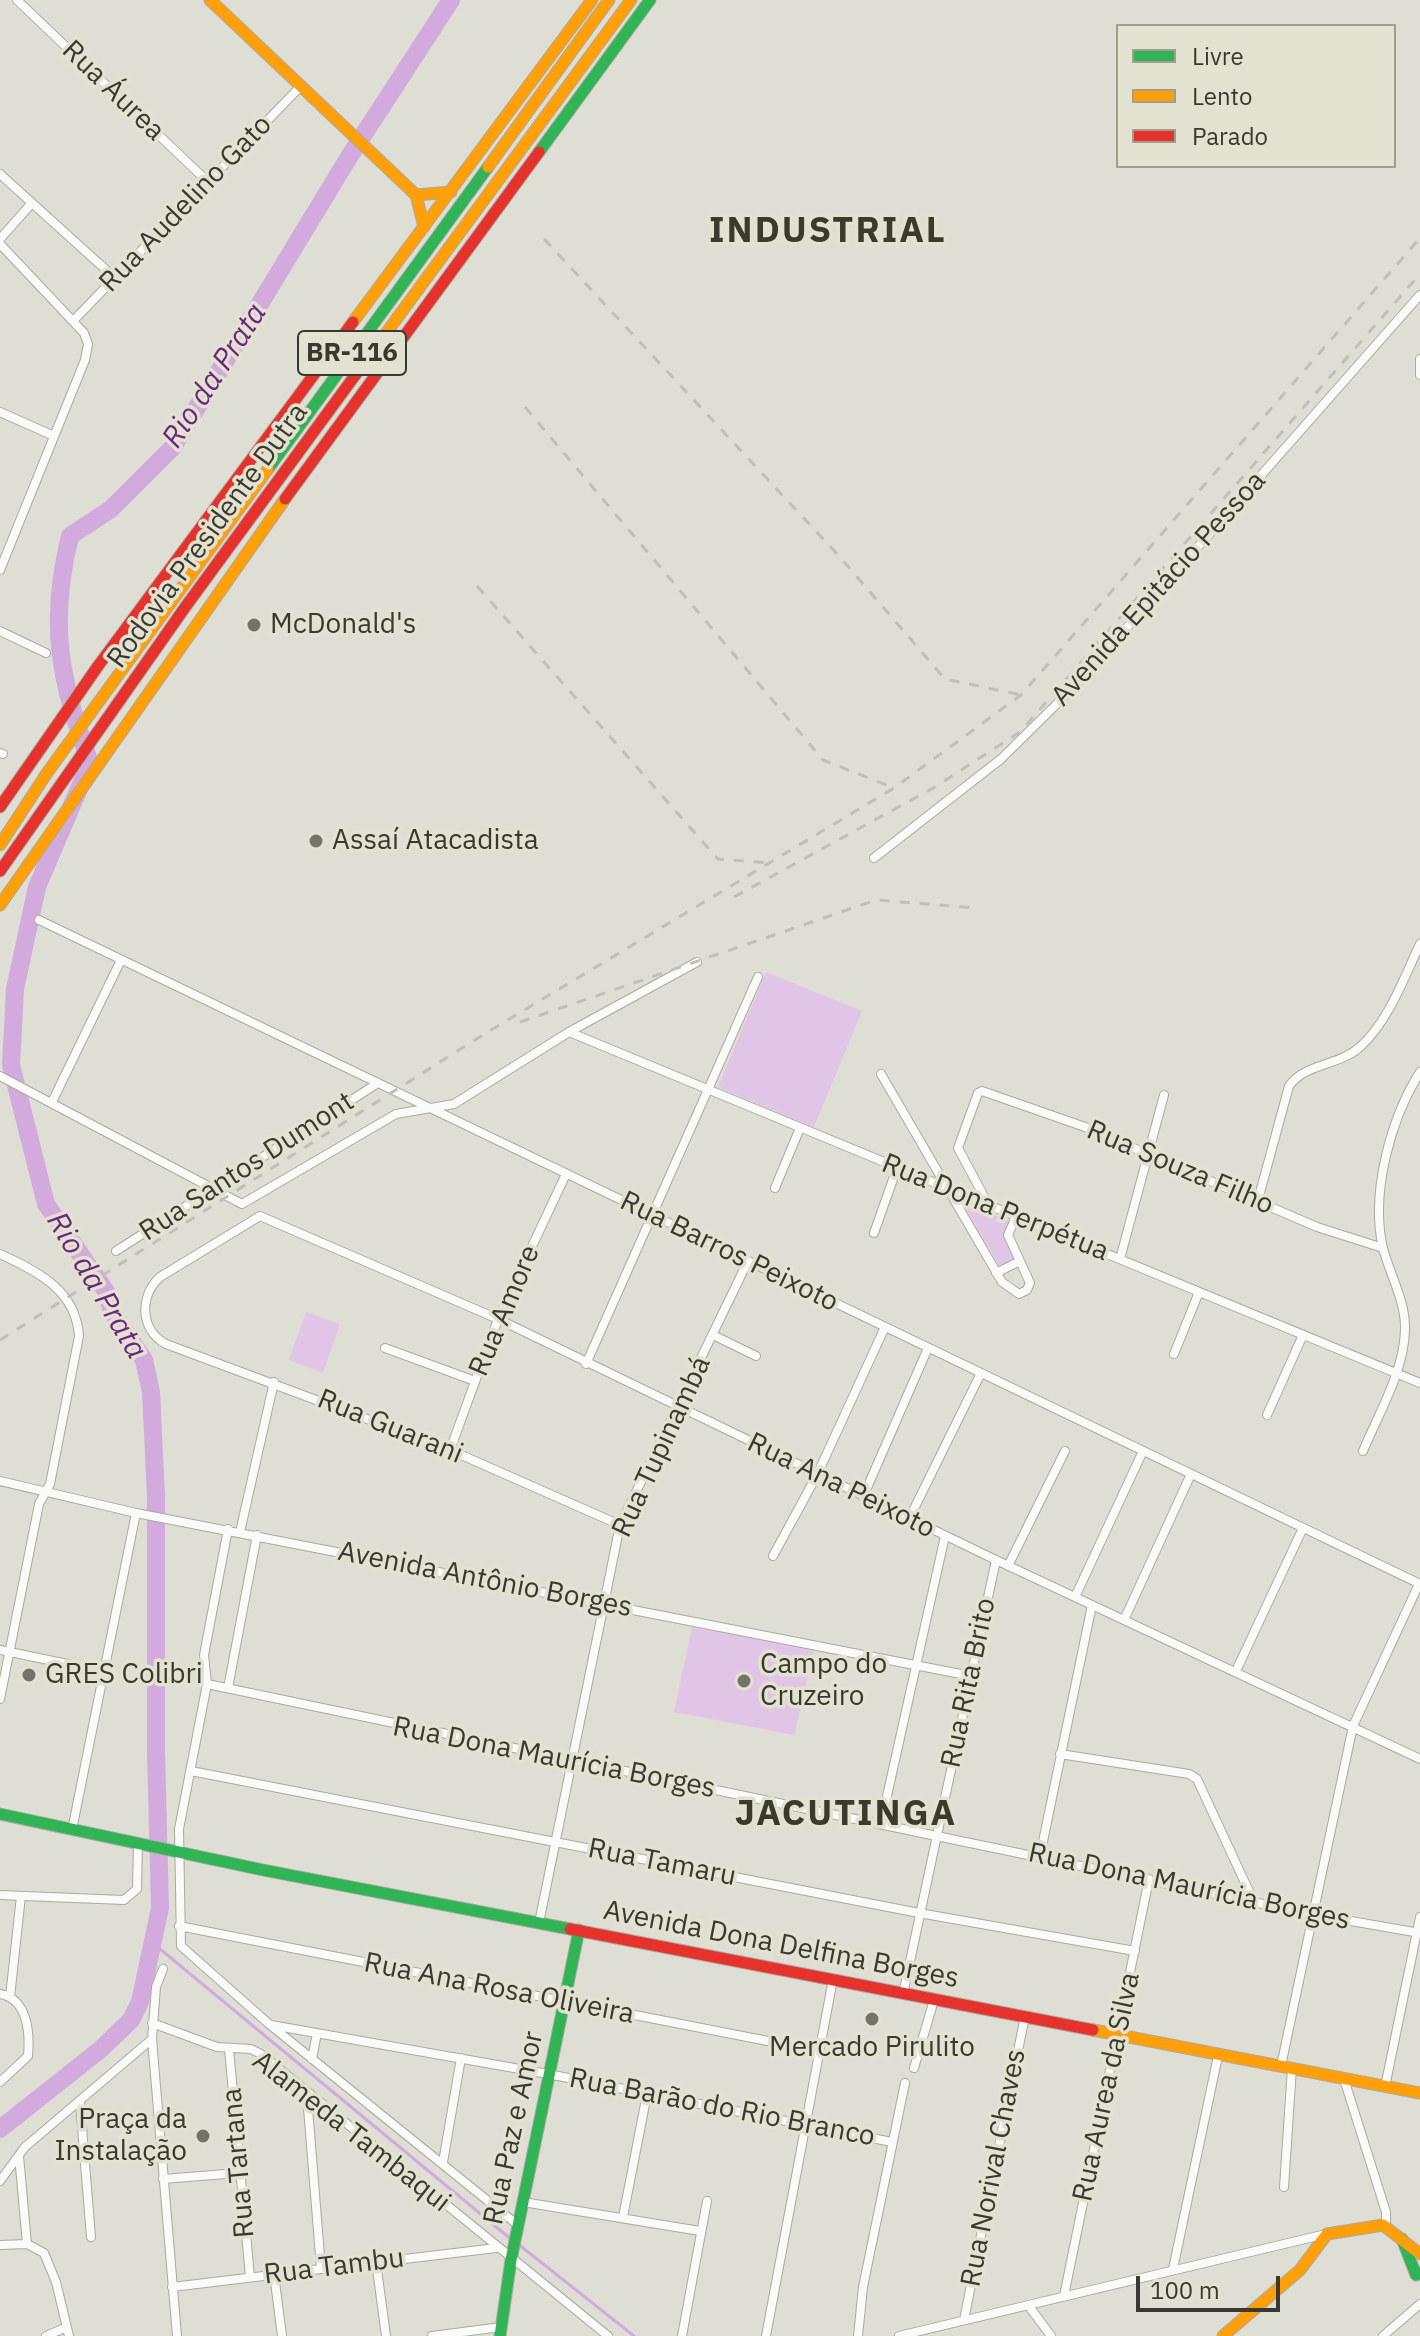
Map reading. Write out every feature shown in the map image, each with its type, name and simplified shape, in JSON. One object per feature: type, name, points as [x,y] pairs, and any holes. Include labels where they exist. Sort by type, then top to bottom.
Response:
[{"type":"main road","points":[[210,0],[299,88],[416,195],[424,227]]},
{"type":"main road","name":"BR-116","points":[[0,807],[98,666],[592,0]]},
{"type":"main road","name":"Rodovia Presidente Dutra","points":[[0,845],[47,773],[609,0]]},
{"type":"main road","name":"Rodovia Presidente Dutra","points":[[0,871],[60,780],[631,0]]},
{"type":"main road","points":[[596,48],[640,0]]},
{"type":"main road","name":"BR-116","points":[[0,905],[110,746],[191,638],[275,513],[650,0]]},
{"type":"main road","points":[[416,195],[434,196],[451,192]]},
{"type":"main road","name":"Avenida Dona Delfina Borges","points":[[0,1814],[539,1923],[1420,2093]]},
{"type":"main road","name":"Rua Paz e Amor","points":[[501,2331],[512,2256],[579,1930]]},
{"type":"main road","points":[[1223,2336],[1300,2270],[1327,2234],[1371,2225],[1386,2226],[1420,2254]]},
{"type":"main road","points":[[1402,2239],[1419,2277]]},
{"type":"street","name":"Rua Áurea","points":[[17,0],[208,182]]},
{"type":"street","name":"Rua Audelino Gato","points":[[73,321],[299,88]]},
{"type":"street","points":[[0,174],[115,278]]},
{"type":"street","points":[[0,570],[88,353],[87,337],[0,242],[31,204]]},
{"type":"street","name":"Avenida Epitácio Pessoa","points":[[874,858],[1001,759],[1078,683],[1420,295]]},
{"type":"street","points":[[1419,360],[1420,375]]},
{"type":"street","points":[[0,412],[54,436]]},
{"type":"street","points":[[0,631],[46,653]]},
{"type":"street","name":"Rua Barros Peixoto","points":[[39,920],[1419,1584]]},
{"type":"street","points":[[1258,1200],[1289,1086],[1300,1074],[1360,1048],[1383,1016],[1420,944]]},
{"type":"street","points":[[52,1102],[121,960]]},
{"type":"street","points":[[2,1077],[217,1188],[242,1204],[396,1114],[454,1104],[569,1032],[697,962]]},
{"type":"street","points":[[586,1364],[758,977]]},
{"type":"street","name":"Rua Dona Perpétua","points":[[569,1032],[1420,1383]]},
{"type":"street","points":[[1363,1451],[1395,1373],[1405,1325],[1383,1248],[1379,1215],[1385,1172],[1400,1115],[1420,1072]]},
{"type":"street","points":[[881,1074],[903,1106],[945,1187],[996,1273],[1006,1287],[1024,1293],[1030,1283],[1008,1235],[1016,1217]]},
{"type":"street","name":"Rua Santos Dumont","points":[[116,1251],[378,1083]]},
{"type":"street","name":"Rua Souza Filho","points":[[989,1205],[959,1152],[978,1093],[994,1092],[1317,1227],[1383,1248]]},
{"type":"street","points":[[1120,1259],[1150,1157],[1164,1095]]},
{"type":"street","points":[[775,1188],[800,1128]]},
{"type":"street","points":[[874,1233],[897,1168]]},
{"type":"street","name":"Rua Amore","points":[[450,1450],[498,1319],[566,1174]]},
{"type":"street","name":"Rua Ana Peixoto","points":[[157,1339],[145,1316],[148,1291],[154,1283],[260,1216],[498,1319],[909,1519],[1420,1759]]},
{"type":"street","points":[[0,1254],[57,1286],[67,1298],[78,1330],[56,1455],[39,1504],[0,1699]]},
{"type":"street","name":"Rua Tupinambá","points":[[539,1923],[620,1525],[748,1261]]},
{"type":"street","points":[[996,1273],[1020,1261]]},
{"type":"street","points":[[1174,1354],[1199,1292]]},
{"type":"street","points":[[773,1556],[817,1475],[885,1327]]},
{"type":"street","points":[[713,1335],[756,1356]]},
{"type":"street","points":[[1267,1415],[1303,1335]]},
{"type":"street","name":"Rua Guarani","points":[[157,1339],[450,1450],[620,1525]]},
{"type":"street","points":[[385,1348],[475,1381]]},
{"type":"street","points":[[863,1497],[928,1348]]},
{"type":"street","points":[[909,1519],[981,1373]]},
{"type":"street","points":[[240,1532],[274,1382]]},
{"type":"street","points":[[1008,1566],[1065,1451]]},
{"type":"street","points":[[1075,1597],[1143,1451]]},
{"type":"street","points":[[1124,1620],[1191,1474]]},
{"type":"street","name":"Avenida Antônio Borges","points":[[0,1481],[44,1494],[971,1676]]},
{"type":"street","points":[[72,1830],[141,1513]]},
{"type":"street","points":[[1236,1671],[1303,1528]]},
{"type":"street","points":[[228,1529],[204,1655],[207,1684],[174,1850],[181,1946],[269,2024],[443,2162],[518,2230]]},
{"type":"street","points":[[228,1688],[257,1535]]},
{"type":"street","points":[[881,1823],[945,1536]]},
{"type":"street","name":"Rua Rita Brito","points":[[903,1994],[996,1560]]},
{"type":"street","points":[[1284,2187],[1287,2067],[1311,1914],[1353,1726],[1419,1584]]},
{"type":"street","points":[[1040,1856],[1092,1605]]},
{"type":"street","points":[[0,1650],[106,1672]]},
{"type":"street","name":"Rua Dona Maurícia Borges","points":[[207,1684],[1311,1914],[1418,1933]]},
{"type":"street","points":[[1060,1754],[1189,1774],[1197,1779],[1253,1900]]},
{"type":"street","name":"Rua Tamaru","points":[[191,1771],[919,1913],[1135,1951]]},
{"type":"street","points":[[0,1895],[124,1900],[135,1894],[142,1844]]},
{"type":"street","name":"Rua Aurea da Silva","points":[[1064,2296],[1149,1879]]},
{"type":"street","points":[[10,1997],[21,1896]]},
{"type":"street","points":[[1385,2087],[1420,1917]]},
{"type":"street","name":"Rua Ana Rosa Oliveira","points":[[179,1926],[819,2051]]},
{"type":"street","points":[[163,1969],[156,1987],[152,2039],[177,2336]]},
{"type":"street","points":[[766,2336],[833,1979]]},
{"type":"street","points":[[0,1994],[10,1997],[27,2021],[28,2056],[0,2082]]},
{"type":"street","points":[[914,2068],[934,2000]]},
{"type":"street","name":"Rua Norival Chaves","points":[[964,2320],[1025,2016]]},
{"type":"street","name":"Alameda Tambaqui","points":[[152,2023],[229,2049],[251,2049],[261,2054],[307,2096],[496,2248],[512,2256],[608,2336]]},
{"type":"street","name":"Rua Barão do Rio Branco","points":[[269,2024],[548,2074],[892,2142]]},
{"type":"street","points":[[312,2059],[317,2033]]},
{"type":"street","points":[[0,2181],[19,2155],[152,2039]]},
{"type":"street","name":"Rua Tartana","points":[[229,2049],[238,2173],[250,2277]]},
{"type":"street","points":[[1173,2269],[1218,2056]]},
{"type":"street","points":[[443,2162],[461,2058]]},
{"type":"street","points":[[1344,2079],[1386,2212],[1386,2226]]},
{"type":"street","points":[[858,2336],[863,2287],[905,2083]]},
{"type":"street","points":[[623,2217],[647,2094]]},
{"type":"street","points":[[307,2096],[321,2268]]},
{"type":"street","points":[[80,2103],[91,2237]]},
{"type":"street","points":[[19,2155],[27,2244]]},
{"type":"street","points":[[163,2179],[238,2173]]},
{"type":"street","points":[[682,2336],[707,2201]]},
{"type":"street","points":[[523,2202],[700,2231]]},
{"type":"street","points":[[899,2336],[1327,2234]]},
{"type":"street","points":[[0,2245],[27,2244],[38,2247],[47,2258],[68,2332],[46,2336]]},
{"type":"street","name":"Rua Tambu","points":[[172,2287],[496,2248]]},
{"type":"street","points":[[376,2262],[386,2336]]},
{"type":"street","points":[[274,2274],[282,2336]]},
{"type":"street","points":[[1383,2336],[1420,2304]]},
{"type":"street","points":[[1028,2305],[1051,2336]]},
{"type":"street","points":[[432,2336],[501,2331]]},
{"type":"shaded area","points":[[766,972],[862,1011],[814,1127],[718,1087]]},
{"type":"shaded area","points":[[962,1202],[1010,1221],[1005,1237],[1016,1259],[1000,1267]]},
{"type":"shaded area","points":[[306,1312],[340,1324],[323,1373],[289,1360]]},
{"type":"shaded area","name":"Campo do Cruzeiro","points":[[692,1627],[814,1649],[794,1735],[674,1712]]},
{"type":"waterway","name":"Rio da Prata","points":[[0,2129],[101,2049],[131,2020],[140,2002],[160,1908],[156,1751],[156,1496],[151,1392],[144,1360],[112,1312],[107,1293],[46,1204],[11,1065],[15,989],[37,887],[90,763],[71,705],[60,651],[63,568],[70,536],[111,509],[173,447],[349,157],[451,0]]},
{"type":"waterway","points":[[154,1944],[512,2240]]},
{"type":"waterway","points":[[518,2244],[634,2336]]},
{"type":"railway","points":[[0,1340],[486,1033],[894,788],[1021,695],[1420,238]]},
{"type":"railway","points":[[544,239],[839,556],[945,679],[1021,695]]},
{"type":"railway","points":[[734,897],[935,787],[1020,732],[1420,274]]},
{"type":"railway","points":[[525,407],[823,760],[894,788]]},
{"type":"railway","points":[[477,586],[718,859],[769,863]]},
{"type":"railway","points":[[520,1022],[876,900],[976,908]]},
{"type":"traffic: fast","points":[[539,152],[650,0]]},
{"type":"traffic: fast","points":[[268,469],[488,167]]},
{"type":"traffic: fast","points":[[0,1814],[263,1870],[570,1929]]},
{"type":"traffic: fast","points":[[500,2336],[511,2260],[579,1930]]},
{"type":"traffic: fast","points":[[1402,2239],[1416,2275],[1420,2273]]},
{"type":"traffic: slow","points":[[210,0],[416,195],[424,227]]},
{"type":"traffic: slow","points":[[353,322],[592,0]]},
{"type":"traffic: slow","points":[[488,167],[609,0]]},
{"type":"traffic: slow","points":[[370,355],[631,0]]},
{"type":"traffic: slow","points":[[416,195],[451,192]]},
{"type":"traffic: slow","points":[[0,845],[47,773],[268,469]]},
{"type":"traffic: slow","points":[[0,905],[285,499]]},
{"type":"traffic: slow","points":[[1093,2030],[1420,2093]]},
{"type":"traffic: slow","points":[[1223,2336],[1300,2270],[1327,2234],[1383,2225],[1420,2254]]},
{"type":"traffic: jam","points":[[285,499],[539,152]]},
{"type":"traffic: jam","points":[[0,807],[98,666],[353,322]]},
{"type":"traffic: jam","points":[[0,871],[186,606],[370,355]]},
{"type":"traffic: jam","points":[[570,1929],[1093,2030]]},
{"type":"place","name":"McDonald's","points":[[254,625]]},
{"type":"place","name":"Assaí Atacadista","points":[[316,841]]},
{"type":"place","name":"GRES Colibri","points":[[29,1675]]},
{"type":"place","name":"Campo do Cruzeiro","points":[[744,1681]]},
{"type":"place","name":"Mercado Pirulito","points":[[872,2019]]},
{"type":"place","name":"Praça da Instalação","points":[[203,2136]]},
{"type":"district","name":"INDUSTRIAL","points":[[828,232]]},
{"type":"district","name":"JACUTINGA","points":[[846,1815]]}]
